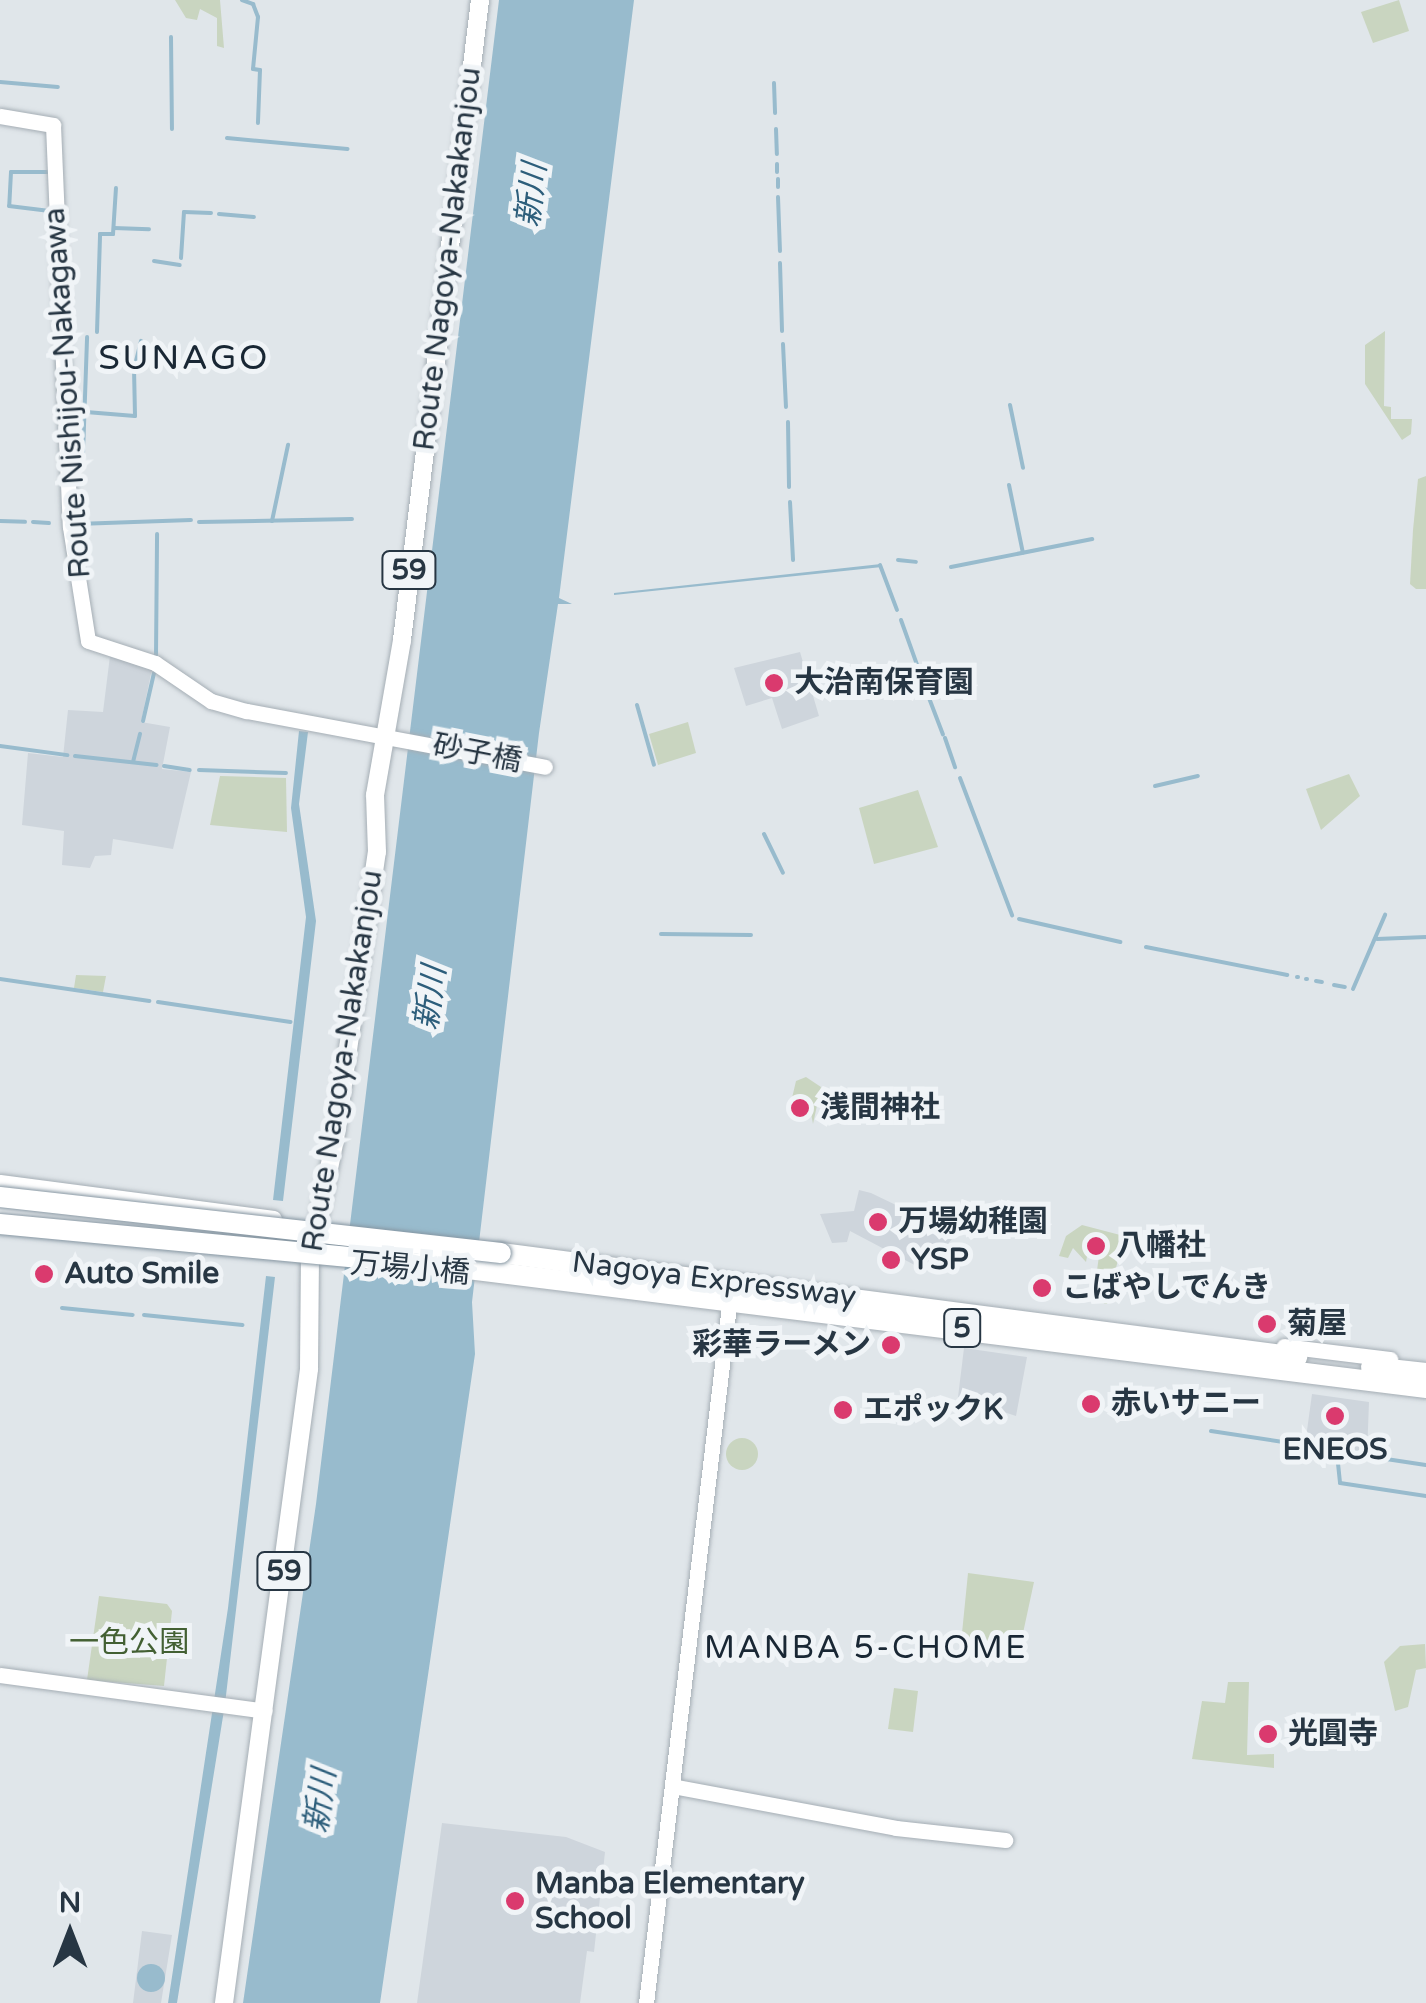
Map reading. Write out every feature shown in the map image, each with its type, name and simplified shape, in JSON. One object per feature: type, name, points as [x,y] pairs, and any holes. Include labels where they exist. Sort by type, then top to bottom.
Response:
[{"type":"highway","points":[[0,1185],[72,1202]]},
{"type":"highway","name":"Nagoya Expressway","points":[[0,1197],[72,1202],[1426,1373]]},
{"type":"highway","name":"Nagoya Expressway","points":[[1,1223],[444,1266],[1426,1390]]},
{"type":"main road","name":"Route Nagoya-Nakakanjou","points":[[224,2003],[308,1369],[316,1261],[375,868],[384,735],[402,640],[480,0]]},
{"type":"main road","name":"Route Nishijou-Nakagawa","points":[[0,116],[54,125],[70,527],[88,642],[155,663],[212,701],[305,724],[384,735]]},
{"type":"main road","name":"砂子橋","points":[[384,735],[545,768]]},
{"type":"main road","points":[[0,1185],[1426,1364]]},
{"type":"main road","name":"万場小橋","points":[[1,1223],[316,1261],[497,1276],[1426,1390]]},
{"type":"main road","points":[[646,2003],[728,1306]]},
{"type":"main road","points":[[0,1674],[265,1711]]},
{"type":"main road","points":[[672,1786],[896,1828],[1005,1840]]},
{"type":"shaded area","name":"大治南保育園","points":[[800,652],[819,716],[782,729],[772,698],[746,706],[734,668]]},
{"type":"shaded area","points":[[110,656],[152,669],[141,722],[170,727],[162,769],[191,772],[173,849],[113,839],[111,855],[95,856],[90,868],[62,865],[64,831],[22,825],[28,753],[63,757],[68,710],[103,712]]},
{"type":"shaded area","name":"万場幼稚園","points":[[859,1190],[956,1234],[926,1271],[850,1231],[847,1242],[832,1243],[820,1214],[854,1211]]},
{"type":"shaded area","points":[[964,1348],[1027,1357],[1016,1416],[958,1397]]},
{"type":"shaded area","points":[[1312,1394],[1369,1402],[1367,1455],[1305,1445]]},
{"type":"shaded area","name":"Manba Elementary School","points":[[442,1823],[566,1837],[605,1852],[594,1952],[587,1951],[580,2003],[417,2003]]},
{"type":"shaded area","points":[[142,1931],[172,1935],[161,2003],[133,2003]]},
{"type":"green space","points":[[175,0],[220,0],[224,48],[217,46],[217,18],[200,9],[197,20],[186,18]]},
{"type":"green space","points":[[1399,0],[1409,31],[1373,43],[1361,12]]},
{"type":"green space","points":[[1385,331],[1384,406],[1391,407],[1391,419],[1412,419],[1411,434],[1402,440],[1365,384],[1365,345]]},
{"type":"green space","points":[[1426,476],[1426,589],[1416,589],[1410,584],[1413,530],[1418,479]]},
{"type":"green space","points":[[688,722],[696,753],[658,765],[649,734]]},
{"type":"green space","points":[[1349,774],[1360,796],[1321,830],[1306,789]]},
{"type":"green space","points":[[220,776],[286,778],[287,832],[210,825]]},
{"type":"green space","points":[[918,790],[938,847],[874,864],[859,808]]},
{"type":"green space","points":[[76,975],[106,976],[103,992],[74,988]]},
{"type":"green space","points":[[806,1077],[821,1087],[813,1124],[810,1108],[792,1098],[796,1081]]},
{"type":"green space","points":[[1082,1225],[1124,1236],[1107,1304],[1093,1300],[1101,1241],[1090,1241],[1086,1262],[1073,1248],[1068,1258],[1059,1256],[1066,1236]]},
{"type":"green space","points":[[742,1438],[753,1443],[758,1454],[753,1465],[742,1470],[731,1465],[726,1454],[731,1443]]},
{"type":"green space","points":[[968,1573],[1034,1582],[1020,1647],[961,1643]]},
{"type":"green space","name":"一色公園","points":[[99,1596],[167,1604],[172,1611],[164,1686],[87,1680]]},
{"type":"green space","points":[[1425,1644],[1426,1668],[1416,1670],[1408,1707],[1395,1711],[1384,1662],[1400,1646]]},
{"type":"green space","points":[[1228,1682],[1249,1682],[1247,1755],[1274,1754],[1274,1768],[1192,1759],[1202,1701],[1225,1703]]},
{"type":"green space","points":[[894,1688],[918,1691],[913,1732],[888,1729]]},
{"type":"water","name":"新川","points":[[499,0],[634,0],[559,598],[572,604],[558,604],[539,733],[472,1302],[475,1354],[380,2003],[243,2003],[316,1504]]},
{"type":"water","points":[[881,564],[882,567],[614,595],[614,593]]},
{"type":"water","points":[[299,731],[308,732],[299,804],[316,921],[283,1201],[273,1200],[306,917],[291,808]]},
{"type":"water","points":[[266,1276],[275,1277],[225,1704],[177,2003],[168,2003],[228,1608]]},
{"type":"water","points":[[151,1964],[161,1968],[165,1978],[161,1988],[151,1992],[141,1988],[137,1978],[141,1968]]},
{"type":"waterway","points":[[242,0],[253,4],[258,17],[253,69],[260,70],[258,123]]},
{"type":"waterway","points":[[171,37],[172,129]]},
{"type":"waterway","points":[[0,82],[58,87]]},
{"type":"waterway","points":[[774,83],[775,113]]},
{"type":"waterway","points":[[776,129],[777,154]]},
{"type":"waterway","points":[[227,138],[347,149]]},
{"type":"waterway","points":[[777,164],[777,172]]},
{"type":"waterway","points":[[50,172],[11,172],[9,206],[50,211]]},
{"type":"waterway","points":[[778,179],[778,187]]},
{"type":"waterway","points":[[97,332],[100,234],[113,234],[116,188]]},
{"type":"waterway","points":[[778,197],[780,251]]},
{"type":"waterway","points":[[181,258],[184,212],[211,213]]},
{"type":"waterway","points":[[219,214],[254,217]]},
{"type":"waterway","points":[[114,228],[149,229]]},
{"type":"waterway","points":[[154,261],[180,265]]},
{"type":"waterway","points":[[780,263],[782,331]]},
{"type":"waterway","points":[[83,454],[87,337]]},
{"type":"waterway","points":[[86,412],[135,416],[134,369],[141,341]]},
{"type":"waterway","points":[[783,344],[786,407]]},
{"type":"waterway","points":[[1010,405],[1023,468]]},
{"type":"waterway","points":[[788,422],[789,487]]},
{"type":"waterway","points":[[272,521],[288,445]]},
{"type":"waterway","points":[[1009,485],[1023,553]]},
{"type":"waterway","points":[[790,502],[793,560]]},
{"type":"waterway","points":[[199,522],[352,519]]},
{"type":"waterway","points":[[77,524],[191,520]]},
{"type":"waterway","points":[[0,521],[25,522]]},
{"type":"waterway","points":[[33,522],[49,523]]},
{"type":"waterway","points":[[156,656],[157,534]]},
{"type":"waterway","points":[[951,567],[1092,539]]},
{"type":"waterway","points":[[898,560],[916,562]]},
{"type":"waterway","points":[[880,565],[897,610]]},
{"type":"waterway","points":[[901,620],[925,687]]},
{"type":"waterway","points":[[143,721],[154,673]]},
{"type":"waterway","points":[[929,698],[943,734]]},
{"type":"waterway","points":[[637,705],[654,765]]},
{"type":"waterway","points":[[133,762],[140,734]]},
{"type":"waterway","points":[[945,738],[955,767]]},
{"type":"waterway","points":[[0,746],[67,755]]},
{"type":"waterway","points":[[75,756],[157,765]]},
{"type":"waterway","points":[[164,766],[190,770]]},
{"type":"waterway","points":[[199,770],[286,773]]},
{"type":"waterway","points":[[1155,786],[1198,776]]},
{"type":"waterway","points":[[960,778],[1012,915]]},
{"type":"waterway","points":[[764,834],[783,873]]},
{"type":"waterway","points":[[1353,989],[1385,915]]},
{"type":"waterway","points":[[1019,919],[1120,942]]},
{"type":"waterway","points":[[661,934],[751,935]]},
{"type":"waterway","points":[[1377,939],[1426,937]]},
{"type":"waterway","points":[[1146,947],[1287,975]]},
{"type":"waterway","points":[[0,979],[149,1001]]},
{"type":"waterway","points":[[1316,981],[1322,982]]},
{"type":"waterway","points":[[1334,985],[1345,987]]},
{"type":"waterway","points":[[158,1002],[291,1022]]},
{"type":"waterway","points":[[62,1308],[133,1315]]},
{"type":"waterway","points":[[144,1315],[242,1325]]},
{"type":"waterway","points":[[1211,1431],[1296,1444]]},
{"type":"waterway","points":[[1307,1447],[1426,1465]]},
{"type":"waterway","points":[[1337,1454],[1340,1483],[1426,1496]]},
{"type":"place","name":"大治南保育園","points":[[774,683]]},
{"type":"place","name":"浅間神社","points":[[800,1108]]},
{"type":"place","name":"万場幼稚園","points":[[878,1222]]},
{"type":"place","name":"八幡社","points":[[1096,1246]]},
{"type":"place","name":"YSP","points":[[891,1260]]},
{"type":"place","name":"Auto Smile","points":[[44,1274]]},
{"type":"place","name":"こばやしでんき","points":[[1042,1288]]},
{"type":"place","name":"菊屋","points":[[1267,1324]]},
{"type":"place","name":"彩華ラーメン","points":[[891,1345]]},
{"type":"place","name":"赤いサニー","points":[[1091,1404]]},
{"type":"place","name":"エポックK","points":[[843,1410]]},
{"type":"place","name":"ENEOS","points":[[1335,1416]]},
{"type":"place","name":"光圓寺","points":[[1268,1734]]},
{"type":"place","name":"Manba Elementary School","points":[[515,1901]]},
{"type":"district","name":"SUNAGO","points":[[184,358]]},
{"type":"district","name":"MANBA 5-CHOME","points":[[866,1648]]}]
